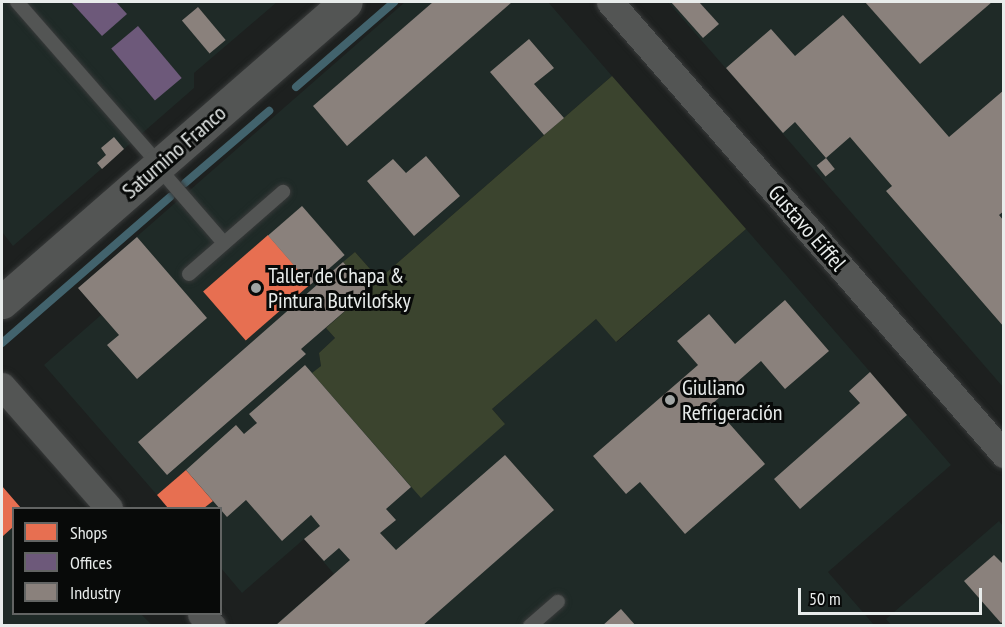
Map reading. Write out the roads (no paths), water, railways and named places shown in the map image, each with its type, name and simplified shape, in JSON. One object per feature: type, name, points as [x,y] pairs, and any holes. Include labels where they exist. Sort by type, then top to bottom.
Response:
[{"type":"street","name":"Saturnino Franco","points":[[2,302],[346,2]]},
{"type":"street","name":"Gustavo Eiffel","points":[[610,2],[1004,454]]},
{"type":"street","points":[[2,386],[108,507]]},
{"type":"lane","points":[[17,2],[224,243]]},
{"type":"lane","points":[[189,274],[283,192]]},
{"type":"lane","points":[[530,626],[558,602]]},
{"type":"waterway","points":[[296,87],[394,2]]},
{"type":"waterway","points":[[185,183],[269,111]]},
{"type":"waterway","points":[[2,343],[170,197]]},
{"type":"place","name":"Taller de Chapa & Pintura Butvilofsky","points":[[256,288]]},
{"type":"place","name":"Giuliano Refrigeración","points":[[670,400]]}]
